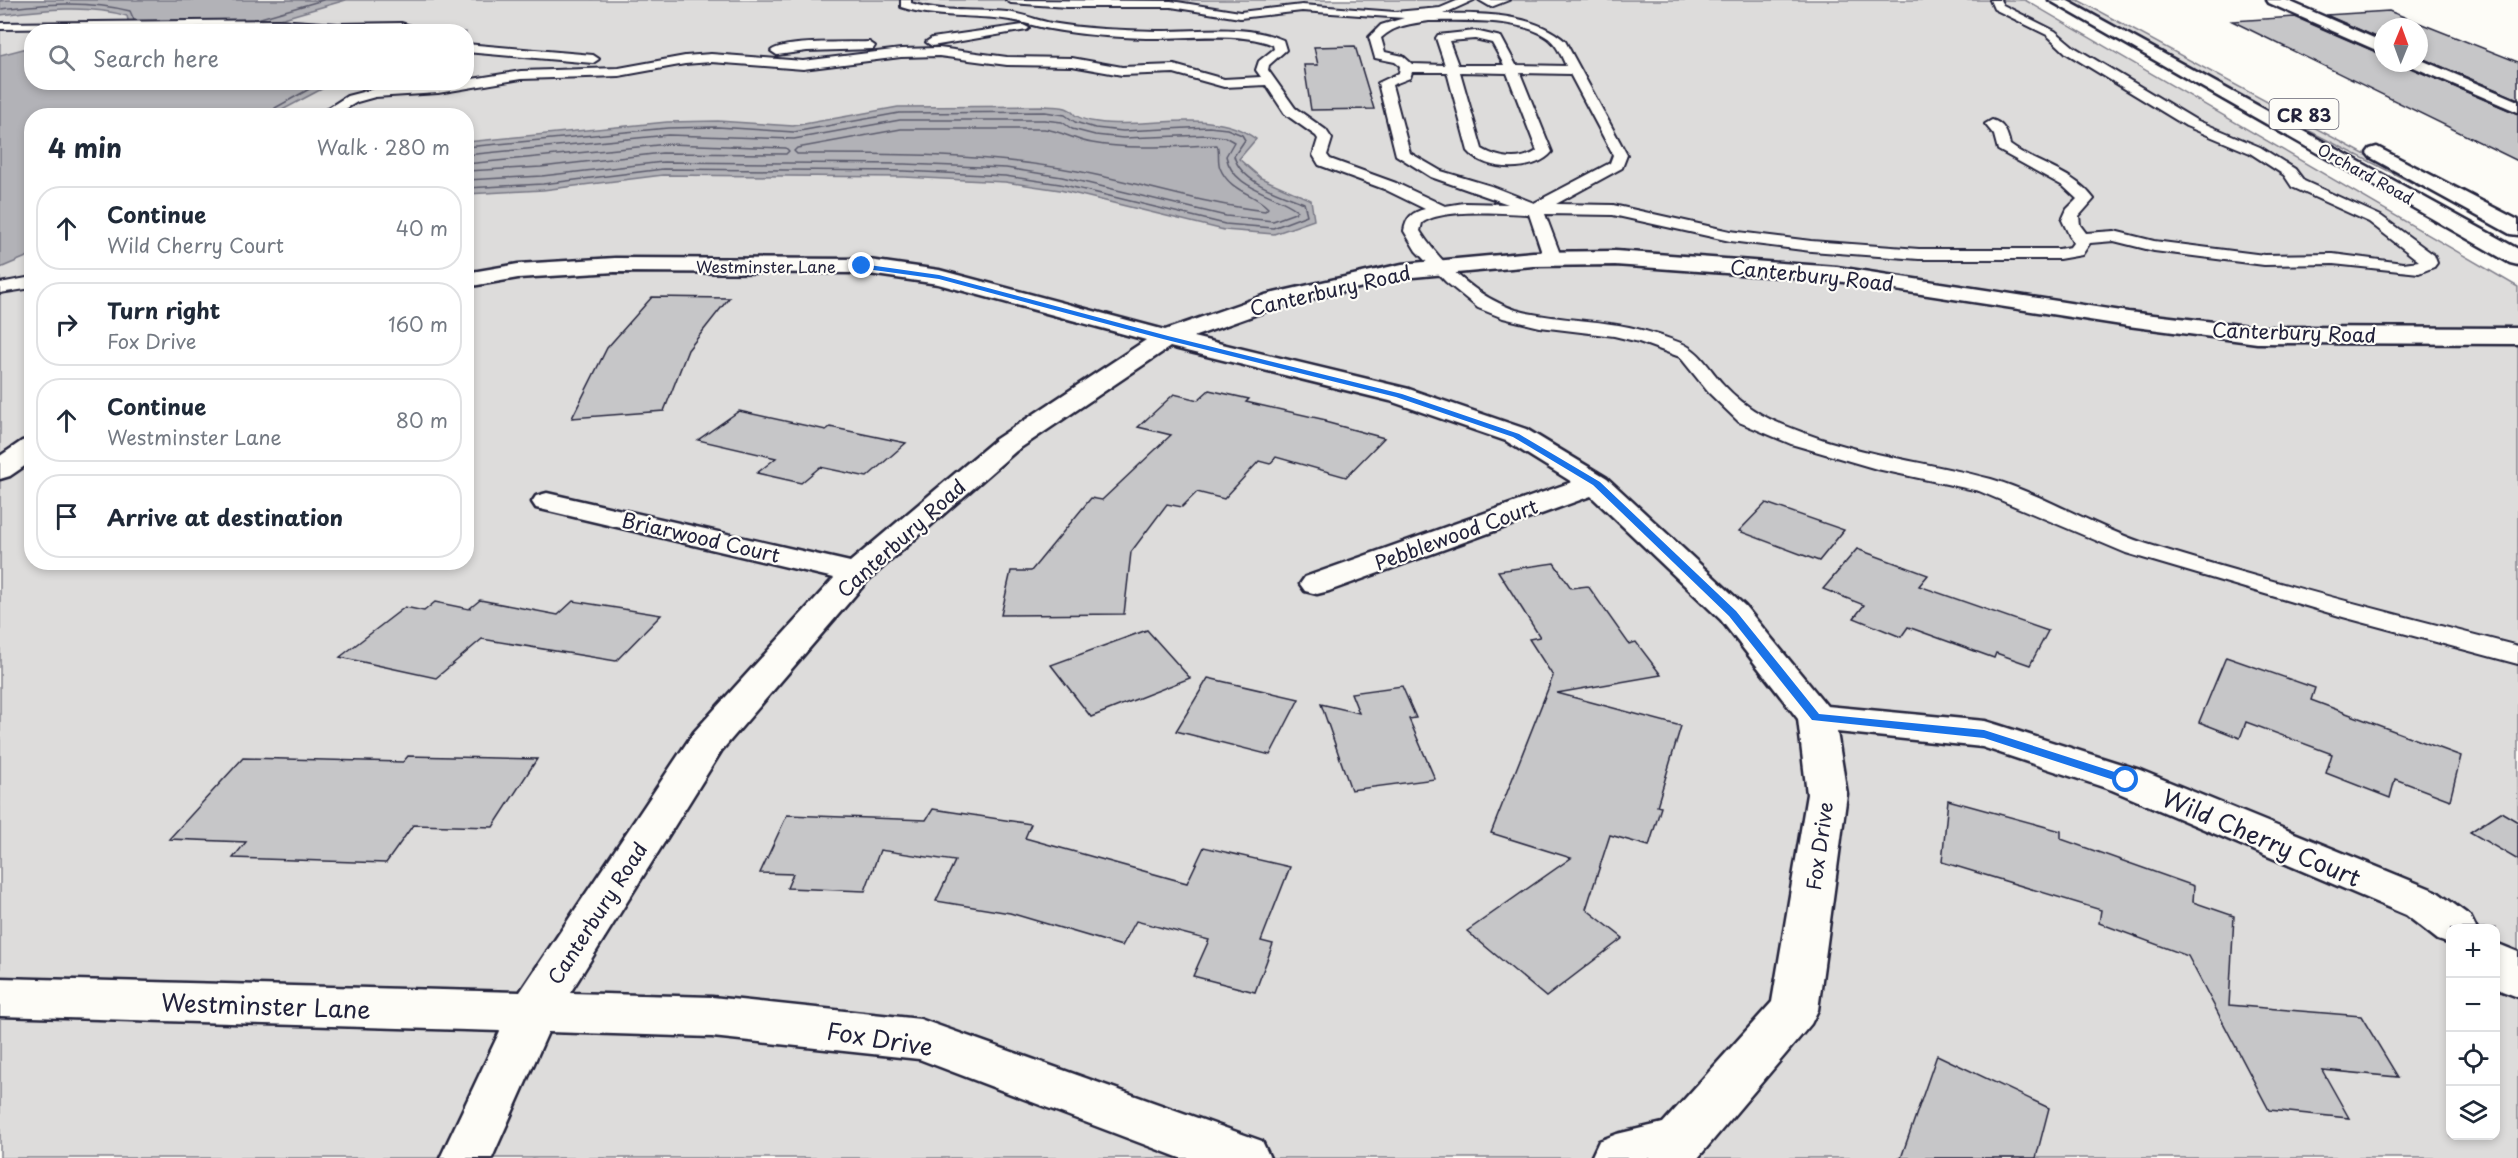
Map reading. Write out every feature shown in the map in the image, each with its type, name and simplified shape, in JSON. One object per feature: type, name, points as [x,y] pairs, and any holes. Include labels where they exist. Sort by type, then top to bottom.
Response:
[{"type":"street","name":"Orchard Road","points":[[2056,0],[2518,258]]},
{"type":"street","points":[[2090,0],[2145,30]]},
{"type":"street","points":[[2274,0],[2374,44]]},
{"type":"street","points":[[2428,68],[2518,107]]},
{"type":"street","name":"Orchard Road","points":[[2363,146],[2518,229]]},
{"type":"street","name":"Canterbury Road","points":[[466,1158],[533,1012],[708,741],[856,573],[1006,445],[1166,338],[1273,300],[1402,271],[1553,259],[1615,258],[1837,274],[2128,319],[2257,334],[2518,336]]},
{"type":"street","name":"Westminster Lane","points":[[474,279],[518,271],[615,265],[862,266],[939,277],[1166,338]]},
{"type":"street","points":[[1166,338],[1399,395],[1516,435],[1596,484],[1732,614],[1816,717]]},
{"type":"street","points":[[0,470],[24,453]]},
{"type":"street","name":"Pebblewood Court","points":[[1317,584],[1596,484]]},
{"type":"street","name":"Briarwood Court","points":[[547,502],[856,573]]},
{"type":"street","name":"Wild Cherry Court","points":[[1816,717],[1984,734],[2115,776],[2421,903],[2449,924]]},
{"type":"street","name":"Fox Drive","points":[[1617,1158],[1678,1143],[1794,1010],[1827,794],[1816,717]]},
{"type":"street","points":[[2500,964],[2518,978]]},
{"type":"street","name":"Westminster Lane","points":[[0,997],[533,1012]]},
{"type":"street","name":"Fox Drive","points":[[533,1012],[712,1017],[921,1039],[1244,1158]]},
{"type":"lane","points":[[906,0],[905,5],[925,11],[1010,17],[1057,27]]},
{"type":"lane","points":[[1011,0],[1067,4],[1171,4],[1240,15],[1311,8],[1395,15],[1442,11],[1469,0]]},
{"type":"lane","points":[[1494,17],[1497,15],[1488,2],[1504,0]]},
{"type":"lane","points":[[1995,0],[1998,7],[2051,33],[2070,50],[2181,117],[2254,150],[2290,172],[2298,184],[2375,219],[2418,251],[2428,263],[2419,268],[2403,268],[2333,259],[2264,260],[2154,246],[2114,236],[2081,238]]},
{"type":"lane","points":[[1534,209],[1598,177],[1617,165],[1620,155],[1560,44],[1547,32],[1518,23],[1461,18],[1402,21],[1377,33],[1375,37],[1379,55],[1399,59],[1406,64],[1405,75],[1385,83],[1403,155],[1436,174],[1485,189],[1534,209],[1553,259]]},
{"type":"lane","points":[[189,24],[293,24]]},
{"type":"lane","points":[[0,26],[24,26]]},
{"type":"lane","points":[[474,49],[586,59],[656,60],[836,45],[900,45],[1004,30],[1057,27],[1149,34],[1233,34],[1271,39],[1279,43],[1280,50],[1263,64],[1262,70],[1290,111]]},
{"type":"lane","points":[[1459,34],[1487,36],[1497,40],[1512,69],[1545,148],[1545,152],[1538,158],[1522,162],[1494,160],[1474,151],[1453,69],[1442,38],[1459,34]]},
{"type":"lane","points":[[474,83],[521,75],[618,72],[685,60],[711,58],[811,64],[901,53],[939,52],[1007,61],[1072,62],[1122,71],[1174,69],[1224,83],[1242,84],[1280,102],[1321,133],[1325,139],[1320,155],[1323,162],[1390,186],[1440,210]]},
{"type":"lane","points":[[1406,68],[1575,70]]},
{"type":"lane","points":[[1224,83],[1269,81]]},
{"type":"lane","points":[[337,108],[352,99],[374,93],[422,90]]},
{"type":"lane","points":[[1992,124],[2001,134],[2003,147],[2010,154],[2061,179],[2082,193],[2086,199],[2071,212],[2070,217],[2082,243],[2076,251],[2059,254],[1876,251],[1730,236],[1614,210],[1440,210],[1424,214],[1414,221],[1412,231],[1418,242],[1441,267],[1485,304],[1510,314],[1540,321],[1646,337],[1687,353],[1716,389],[1747,417],[1799,439],[1885,464],[1986,485],[2135,548],[2352,611],[2518,655]]},
{"type":"lane","points":[[0,288],[24,284]]},
{"type":"shaded area","points":[[0,0],[2025,0],[2518,287],[2518,1158],[0,1158]]},
{"type":"shaded area","points":[[2067,0],[2078,0],[2425,187],[2420,187],[2258,105]]},
{"type":"water","points":[[346,0],[263,24],[126,24],[127,16],[80,9],[0,15],[0,1]]},
{"type":"water","points":[[24,49],[24,90],[320,90],[286,108],[24,108],[24,258],[0,268],[0,55]]},
{"type":"water","points":[[1045,106],[1066,108],[1080,118],[1097,122],[1117,124],[1200,121],[1239,129],[1256,139],[1239,159],[1261,178],[1311,200],[1314,220],[1274,234],[1224,230],[1060,190],[1005,182],[904,177],[663,175],[543,190],[474,194],[474,141],[667,122],[718,121],[793,126],[898,107]]},
{"type":"building","points":[[2389,11],[2407,18],[2374,18],[2374,36],[2326,15]]},
{"type":"building","points":[[2295,17],[2374,51],[2374,72],[2419,72],[2518,114],[2518,161],[2232,21]]},
{"type":"building","points":[[2428,26],[2518,62],[2518,99],[2428,61]]},
{"type":"building","points":[[1355,46],[1374,109],[1311,110],[1304,65],[1318,65],[1314,47]]},
{"type":"building","points":[[652,297],[729,298],[688,350],[664,411],[572,418],[607,348]]},
{"type":"building","points":[[1209,390],[1249,399],[1246,402],[1326,420],[1325,422],[1384,438],[1346,477],[1276,457],[1270,464],[1259,461],[1224,499],[1197,492],[1182,507],[1167,504],[1131,552],[1124,614],[1001,615],[1011,571],[1031,571],[1091,498],[1102,500],[1171,435],[1138,427],[1174,394],[1198,400]]},
{"type":"building","points":[[739,411],[826,430],[830,427],[906,443],[867,477],[820,467],[801,483],[757,473],[776,458],[698,440]]},
{"type":"building","points":[[1766,503],[1844,530],[1819,561],[1739,531]]},
{"type":"building","points":[[1857,549],[1928,575],[1919,586],[2048,631],[2030,665],[1996,653],[1994,658],[1908,627],[1901,637],[1854,618],[1864,605],[1823,589]]},
{"type":"building","points":[[1554,563],[1571,588],[1588,586],[1629,644],[1636,642],[1661,675],[1557,693],[1681,726],[1657,806],[1661,807],[1649,846],[1610,835],[1586,909],[1623,938],[1546,997],[1467,931],[1571,858],[1491,833],[1553,676],[1529,639],[1540,637],[1498,571]]},
{"type":"building","points":[[480,600],[558,615],[573,601],[661,615],[616,661],[482,639],[436,678],[340,657],[405,607],[424,611],[435,602],[469,609]]},
{"type":"building","points":[[1147,630],[1190,678],[1091,717],[1051,665]]},
{"type":"building","points":[[2226,657],[2315,688],[2311,700],[2461,756],[2450,800],[2395,779],[2390,798],[2326,773],[2332,754],[2246,722],[2240,738],[2199,722]]},
{"type":"building","points":[[1208,678],[1299,699],[1270,755],[1176,731]]},
{"type":"building","points":[[1402,686],[1416,718],[1409,719],[1435,779],[1351,790],[1321,704],[1359,713],[1351,693]]},
{"type":"building","points":[[408,756],[537,759],[493,827],[413,825],[386,863],[233,858],[246,842],[169,839],[243,758],[403,762]]},
{"type":"building","points":[[1948,800],[2061,831],[2061,839],[2194,886],[2193,902],[2234,916],[2229,1005],[2361,1016],[2398,1077],[2322,1070],[2349,1118],[2269,1110],[2188,956],[2099,923],[2101,910],[1942,862]]},
{"type":"building","points":[[933,809],[1031,824],[1025,838],[1187,883],[1204,847],[1290,867],[1261,941],[1273,944],[1255,992],[1193,976],[1209,940],[1136,921],[1122,946],[1010,913],[936,901],[955,861],[880,850],[865,891],[787,888],[793,874],[760,873],[787,815],[926,820]]},
{"type":"building","points":[[2501,812],[2518,822],[2518,860],[2470,832]]},
{"type":"building","points":[[1937,1055],[2049,1108],[2036,1158],[1901,1158]]},
{"type":"route","points":[[862,266],[939,277],[1166,338],[1399,395],[1516,435],[1596,484],[1732,614],[1816,717],[1984,734],[2126,780]]}]
